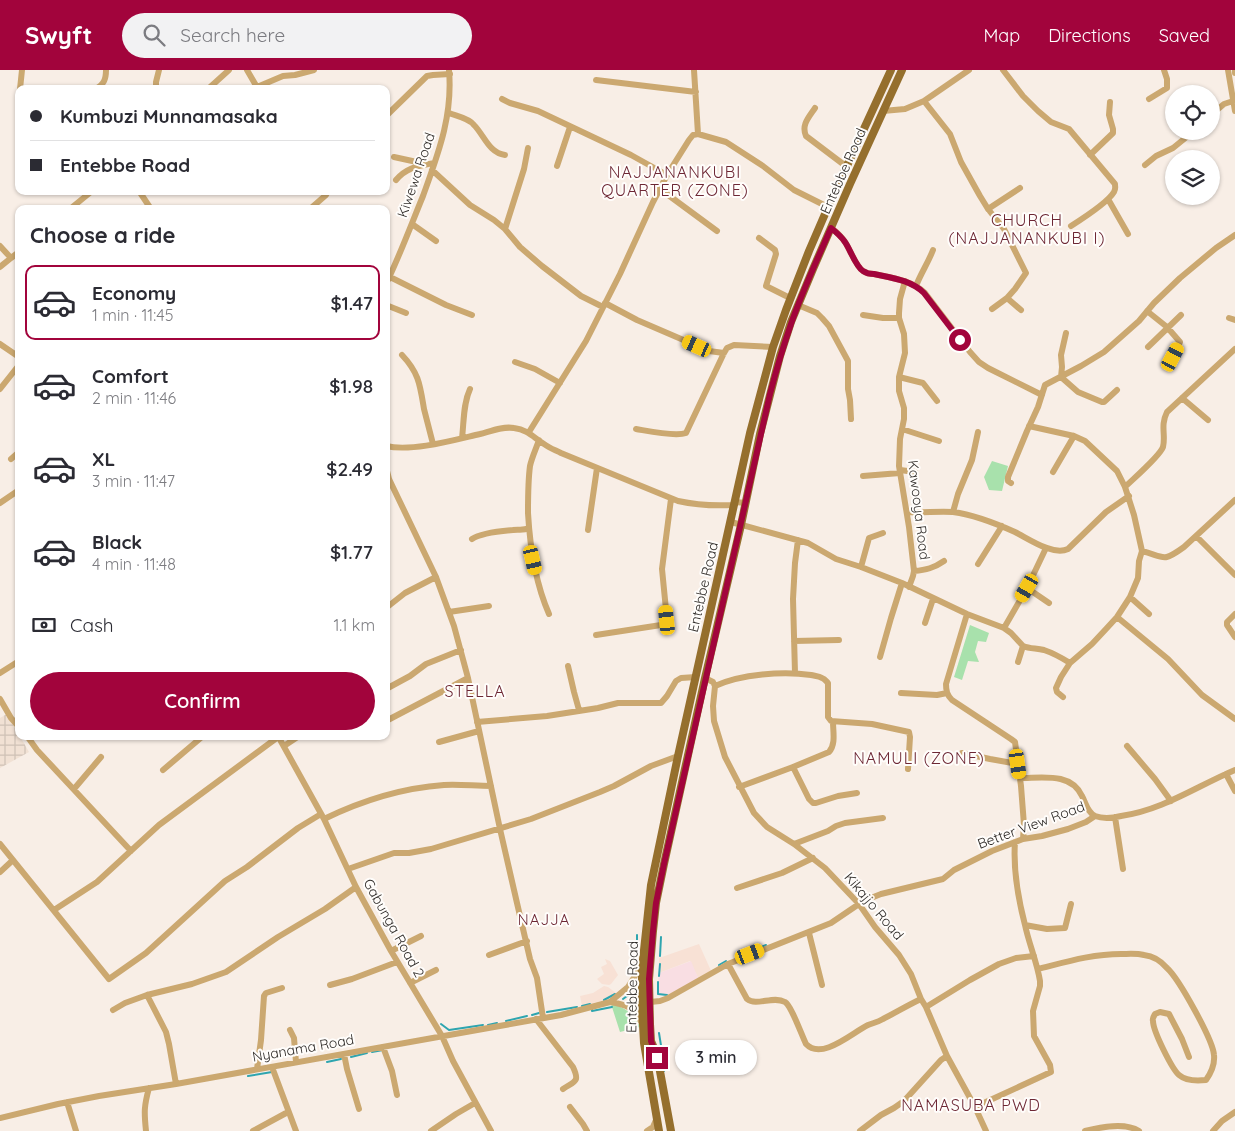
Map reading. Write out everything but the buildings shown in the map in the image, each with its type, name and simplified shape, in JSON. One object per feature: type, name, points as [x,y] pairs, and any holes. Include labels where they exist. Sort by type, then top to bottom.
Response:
[{"type":"main road","name":"Entebbe Road","points":[[658,1131],[646,1056],[644,1030],[642,993],[644,947],[651,885],[678,756],[750,433],[773,347],[790,298],[828,207],[891,70]]},
{"type":"main road","name":"Entebbe Road","points":[[671,1131],[657,1055],[651,1041],[650,975],[656,903],[705,678],[770,394],[783,348],[813,269],[902,70]]},
{"type":"street","points":[[20,85],[22,70]]},
{"type":"street","points":[[101,85],[106,76],[106,70]]},
{"type":"street","points":[[156,85],[158,70]]},
{"type":"street","points":[[213,85],[230,70]]},
{"type":"street","points":[[247,70],[255,85]]},
{"type":"street","points":[[264,85],[283,76],[314,70]]},
{"type":"street","points":[[694,70],[698,134]]},
{"type":"street","points":[[883,111],[905,109],[924,101],[969,70]]},
{"type":"street","points":[[1003,70],[1029,102],[1051,122],[1069,129],[1115,184],[1115,189],[1108,199],[1072,226]]},
{"type":"street","points":[[1149,99],[1167,88],[1164,70]]},
{"type":"street","points":[[1228,70],[1235,111]]},
{"type":"street","points":[[390,112],[427,76],[450,72]]},
{"type":"street","name":"Kiwewa Road","points":[[390,277],[412,224],[439,149],[449,113],[450,72]]},
{"type":"street","points":[[596,80],[696,92]]},
{"type":"street","points":[[502,99],[510,104],[538,111],[631,155],[667,175]]},
{"type":"street","points":[[924,101],[950,134],[961,162],[988,209],[1004,229],[1026,272],[1007,298],[992,309]]},
{"type":"street","points":[[1220,107],[1233,101]]},
{"type":"street","points":[[1090,155],[1113,133],[1109,115],[1110,102]]},
{"type":"street","points":[[815,108],[804,126],[806,136],[847,166]]},
{"type":"street","points":[[449,113],[472,123],[493,149],[501,155],[505,155]]},
{"type":"street","points":[[557,166],[570,127]]},
{"type":"street","points":[[529,432],[586,341],[667,175],[693,136],[698,134],[726,142],[763,166],[794,190],[828,207]]},
{"type":"street","points":[[1145,165],[1183,140]]},
{"type":"street","points":[[505,229],[528,148]]},
{"type":"street","points":[[394,157],[427,164]]},
{"type":"street","points":[[396,180],[404,171],[434,163]]},
{"type":"street","points":[[432,170],[470,205],[491,217],[505,229],[520,247],[542,266],[581,296],[710,351],[724,353]]},
{"type":"street","points":[[988,209],[1020,188]]},
{"type":"street","points":[[660,189],[717,231]]},
{"type":"street","points":[[75,205],[87,195]]},
{"type":"street","points":[[315,205],[326,195]]},
{"type":"street","points":[[1108,199],[1128,234]]},
{"type":"street","points":[[412,224],[436,241]]},
{"type":"street","points":[[831,228],[844,240],[857,264],[864,272],[916,286],[924,293],[980,362],[988,368],[1042,395]]},
{"type":"street","points":[[1011,483],[1008,477],[1045,385],[1104,352],[1139,321],[1180,278],[1235,235]]},
{"type":"street","points":[[759,238],[775,250],[776,254],[766,286],[790,298]]},
{"type":"street","points":[[0,246],[11,258]]},
{"type":"street","points":[[916,286],[933,250]]},
{"type":"street","points":[[0,267],[15,255]]},
{"type":"street","points":[[390,277],[446,305],[472,315]]},
{"type":"street","points":[[905,282],[899,308],[899,318],[904,334],[905,353],[898,377],[923,383],[938,401]]},
{"type":"street","points":[[1007,298],[1021,310]]},
{"type":"street","points":[[798,305],[817,313],[822,318],[829,326],[848,361],[851,419]]},
{"type":"street","points":[[390,307],[406,313]]},
{"type":"street","points":[[1147,311],[1167,327],[1180,342],[1173,357]]},
{"type":"street","points":[[863,315],[899,318]]},
{"type":"street","points":[[1148,347],[1181,315]]},
{"type":"street","points":[[1061,377],[1060,355],[1066,332]]},
{"type":"street","points":[[0,344],[15,354]]},
{"type":"street","points":[[636,429],[682,435],[686,433],[727,348],[734,345],[773,347]]},
{"type":"street","points":[[1125,486],[1161,452],[1164,442],[1163,423],[1167,412],[1235,349]]},
{"type":"street","points":[[402,354],[420,384],[433,444]]},
{"type":"street","points":[[515,362],[535,369],[560,383]]},
{"type":"street","points":[[0,389],[15,370]]},
{"type":"street","name":"Kawooya Road","points":[[898,377],[899,391],[904,408],[899,456],[900,472],[914,571],[909,587]]},
{"type":"street","points":[[1061,377],[1078,392],[1102,402],[1117,390]]},
{"type":"street","points":[[462,438],[465,406],[470,389]]},
{"type":"street","points":[[1182,398],[1208,420]]},
{"type":"street","points":[[1029,426],[1074,436],[1085,441],[1113,466],[1125,486],[1142,551],[1139,561],[1138,578],[1130,597],[1117,617],[1092,644],[1070,663],[1056,688],[1057,692],[1063,697]]},
{"type":"street","points":[[390,447],[401,448],[433,444],[502,428],[516,428],[529,432],[561,453],[671,499],[711,506],[732,505],[735,502],[746,503]]},
{"type":"street","points":[[902,429],[939,441]]},
{"type":"street","points":[[953,512],[972,460],[978,432]]},
{"type":"street","points":[[1053,472],[1074,436]]},
{"type":"street","points":[[539,440],[529,476],[529,528],[533,560],[541,597],[549,614]]},
{"type":"street","points":[[11,459],[15,456]]},
{"type":"street","points":[[588,530],[597,468]]},
{"type":"street","points":[[863,476],[915,472]]},
{"type":"street","points":[[390,481],[436,577],[461,650],[530,959],[537,978],[540,1018],[577,1077],[563,1089]]},
{"type":"street","points":[[0,503],[15,493]]},
{"type":"street","points":[[907,512],[953,512],[984,519],[1046,548],[1064,551],[1106,512],[1128,496]]},
{"type":"street","points":[[596,634],[661,625],[667,620],[662,569],[671,499]]},
{"type":"street","points":[[1142,551],[1158,557],[1166,558],[1170,556],[1184,548],[1235,500]]},
{"type":"street","points":[[731,522],[808,543],[836,559],[861,567],[967,614],[1004,628],[1023,646],[1046,651],[1070,663]]},
{"type":"street","points":[[978,564],[1002,526]]},
{"type":"street","points":[[472,539],[476,536],[529,528]]},
{"type":"street","points":[[861,567],[869,538],[882,533]]},
{"type":"street","points":[[1196,536],[1235,575]]},
{"type":"street","points":[[795,673],[793,599],[798,540]]},
{"type":"street","points":[[1004,628],[1027,588],[1046,548]]},
{"type":"street","points":[[914,571],[930,569],[944,561]]},
{"type":"street","points":[[390,605],[405,593],[436,577]]},
{"type":"street","points":[[880,657],[890,618],[902,584]]},
{"type":"street","points":[[1027,588],[1049,602]]},
{"type":"street","points":[[1130,597],[1149,614]]},
{"type":"street","points":[[925,623],[933,599]]},
{"type":"street","points":[[449,612],[490,606]]},
{"type":"street","points":[[967,614],[946,684],[947,693],[952,700],[1011,739],[1016,745],[1023,810],[1023,839]]},
{"type":"street","points":[[1235,614],[1227,622],[1227,627],[1235,637]]},
{"type":"street","points":[[1117,617],[1168,659],[1202,695],[1235,718]]},
{"type":"street","points":[[794,641],[839,640]]},
{"type":"street","points":[[1018,662],[1023,646]]},
{"type":"street","points":[[390,687],[410,676],[426,664],[461,650]]},
{"type":"street","points":[[0,673],[15,664]]},
{"type":"street","points":[[568,666],[579,710]]},
{"type":"street","points":[[705,678],[713,682],[715,689],[726,681],[778,673],[795,673],[821,677],[828,684],[829,718],[833,722],[834,743],[830,750],[793,767],[739,786]]},
{"type":"street","points":[[477,722],[547,716],[598,708],[618,702],[661,703],[676,681],[681,678],[696,677]]},
{"type":"street","points":[[390,720],[468,678]]},
{"type":"street","name":"Kikajjo Road","points":[[715,689],[713,714],[715,729],[725,757],[754,813],[764,825],[794,844],[825,868],[859,904],[875,927],[906,964],[947,1056],[986,1131]]},
{"type":"street","points":[[901,693],[937,695],[947,693]]},
{"type":"street","points":[[0,698],[15,722]]},
{"type":"street","points":[[11,718],[15,716]]},
{"type":"street","points":[[833,722],[872,724],[909,732],[908,769]]},
{"type":"street","points":[[439,742],[479,730]]},
{"type":"street","points":[[30,740],[131,851]]},
{"type":"street","points":[[163,770],[198,740]]},
{"type":"street","points":[[54,910],[97,882],[158,826],[273,740]]},
{"type":"street","name":"Gabunga Road 2","points":[[280,740],[322,816],[356,887],[397,962],[442,1036],[453,1061],[491,1131]]},
{"type":"street","points":[[284,746],[293,740]]},
{"type":"street","points":[[1127,746],[1171,801]]},
{"type":"street","points":[[962,753],[1018,764]]},
{"type":"street","points":[[348,869],[394,853],[409,853],[431,849],[531,819],[600,792],[651,766],[678,756]]},
{"type":"street","points":[[74,789],[101,757]]},
{"type":"street","points":[[793,767],[812,803],[857,793]]},
{"type":"street","name":"Better View Road","points":[[650,1002],[666,999],[728,964],[831,923],[859,904],[881,894],[943,879],[968,862],[1015,842],[1068,829],[1086,822],[1095,816],[1115,817],[1161,806],[1235,770]]},
{"type":"street","points":[[1226,774],[1235,791]]},
{"type":"street","points":[[1020,778],[1054,777],[1070,781],[1081,793],[1089,812],[1095,816]]},
{"type":"street","points":[[0,844],[109,979],[146,953],[225,881],[247,867],[298,828],[322,816],[368,800],[409,790],[442,785],[491,786]]},
{"type":"street","points":[[1115,817],[1123,869]]},
{"type":"street","points":[[794,844],[844,823],[883,818]]},
{"type":"street","points":[[975,1108],[1051,1072],[1050,1065],[1034,1036],[1033,1011],[1040,986],[1038,969],[1025,925],[1015,870],[1015,842]]},
{"type":"street","points":[[737,888],[782,873],[813,858]]},
{"type":"street","points":[[0,872],[13,860]]},
{"type":"street","points":[[113,1010],[146,995],[192,984],[226,972],[356,887]]},
{"type":"street","points":[[1025,925],[1065,928],[1071,904]]},
{"type":"street","points":[[809,933],[822,985]]},
{"type":"street","points":[[391,951],[421,936]]},
{"type":"street","points":[[489,955],[527,941]]},
{"type":"street","name":"Nyanama Road","points":[[0,1118],[67,1102],[561,1015],[610,1002],[624,992],[632,982],[638,971],[644,947]]},
{"type":"street","points":[[1038,969],[1108,954],[1142,954],[1157,959],[1176,979],[1203,1027],[1212,1048],[1214,1063],[1206,1080],[1185,1079],[1178,1075],[1156,1032],[1152,1020],[1154,1014],[1160,1012],[1169,1014],[1189,1057]]},
{"type":"street","points":[[926,1007],[999,964],[1016,958],[1034,956]]},
{"type":"street","points":[[330,985],[397,962]]},
{"type":"street","points":[[728,964],[749,1001],[780,1000],[786,1004],[806,1044],[815,1049],[824,1048],[845,1040],[867,1026],[921,999]]},
{"type":"street","points":[[410,983],[436,970]]},
{"type":"street","points":[[257,1069],[262,1040],[264,996],[266,993],[282,988]]},
{"type":"street","points":[[146,995],[166,1032],[176,1084]]},
{"type":"street","points":[[610,1002],[626,1005],[631,1008],[640,1019],[644,1030]]},
{"type":"street","points":[[290,1030],[294,1038],[296,1062]]},
{"type":"street","points":[[383,1047],[392,1071],[397,1094]]},
{"type":"street","points":[[344,1054],[359,1110]]},
{"type":"street","points":[[860,1131],[881,1114],[894,1108],[904,1100],[947,1056]]},
{"type":"street","points":[[272,1067],[296,1131]]},
{"type":"street","points":[[146,1131],[144,1115],[149,1088]]},
{"type":"street","points":[[67,1102],[76,1131]]},
{"type":"street","points":[[431,1131],[475,1103]]},
{"type":"street","points":[[570,1107],[587,1131]]},
{"type":"street","points":[[253,1131],[288,1112]]},
{"type":"street","points":[[1213,1131],[1222,1121],[1235,1112]]},
{"type":"street","points":[[646,1131],[653,1127],[656,1120]]},
{"type":"street","points":[[1085,1131],[1120,1126],[1135,1128],[1140,1131]]},
{"type":"shaded area","points":[[7,714],[15,728],[15,740],[22,740],[29,752],[0,768],[0,718]]},
{"type":"shaded area","points":[[699,944],[712,973],[699,980],[690,961],[659,973],[659,958]]},
{"type":"shaded area","points":[[605,959],[610,961],[618,975],[609,985],[602,984],[597,979],[604,974],[601,967],[607,964]]},
{"type":"shaded area","points":[[691,961],[699,980],[667,995],[658,994],[659,973]]},
{"type":"shaded area","points":[[604,986],[616,993],[605,1000],[582,1006],[580,996],[593,993]]},
{"type":"green space","points":[[992,461],[1008,466],[1002,491],[989,490],[984,477]]},
{"type":"green space","points":[[970,625],[989,633],[986,642],[978,641],[975,652],[979,662],[968,661],[962,680],[954,677]]},
{"type":"green space","points":[[611,1004],[621,1007],[628,1012],[635,1018],[640,1027],[620,1032]]},
{"type":"waterway","points":[[637,935],[637,947]]},
{"type":"waterway","points":[[660,956],[661,937]]},
{"type":"waterway","points":[[747,953],[766,945]]},
{"type":"waterway","points":[[719,965],[726,961]]},
{"type":"waterway","points":[[659,976],[660,964]]},
{"type":"waterway","points":[[658,982],[658,994]]},
{"type":"waterway","points":[[604,1000],[615,994]]},
{"type":"waterway","points":[[658,994],[667,995]]},
{"type":"waterway","points":[[623,999],[627,996],[640,995]]},
{"type":"waterway","points":[[582,1006],[590,1004]]},
{"type":"waterway","points":[[547,1012],[577,1007]]},
{"type":"waterway","points":[[592,1009],[592,1011],[612,1007]]},
{"type":"waterway","points":[[532,1015],[539,1013]]},
{"type":"waterway","points":[[506,1021],[527,1016]]},
{"type":"waterway","points":[[488,1025],[497,1023]]},
{"type":"waterway","points":[[441,1024],[449,1030],[483,1025]]},
{"type":"waterway","points":[[659,1033],[664,1071]]},
{"type":"waterway","points":[[372,1052],[383,1050]]},
{"type":"waterway","points":[[351,1057],[367,1053]]},
{"type":"waterway","points":[[327,1062],[341,1059]]},
{"type":"waterway","points":[[248,1076],[272,1072]]},
{"type":"district","name":"NAJJANANKUBI QUARTER (ZONE)","points":[[675,181]]},
{"type":"district","name":"CHURCH (NAJJANANKUBI I)","points":[[1027,229]]},
{"type":"district","name":"STELLA","points":[[475,691]]},
{"type":"district","name":"NAMULI (ZONE)","points":[[919,758]]},
{"type":"district","name":"NAJJA","points":[[544,920]]},
{"type":"district","name":"NAMASUBA PWD","points":[[971,1105]]},
{"type":"route","points":[[657,1058],[651,1041],[649,979],[656,903],[664,864],[770,394],[791,322],[831,228],[844,240],[857,264],[864,272],[914,284],[919,288],[960,340]]}]
